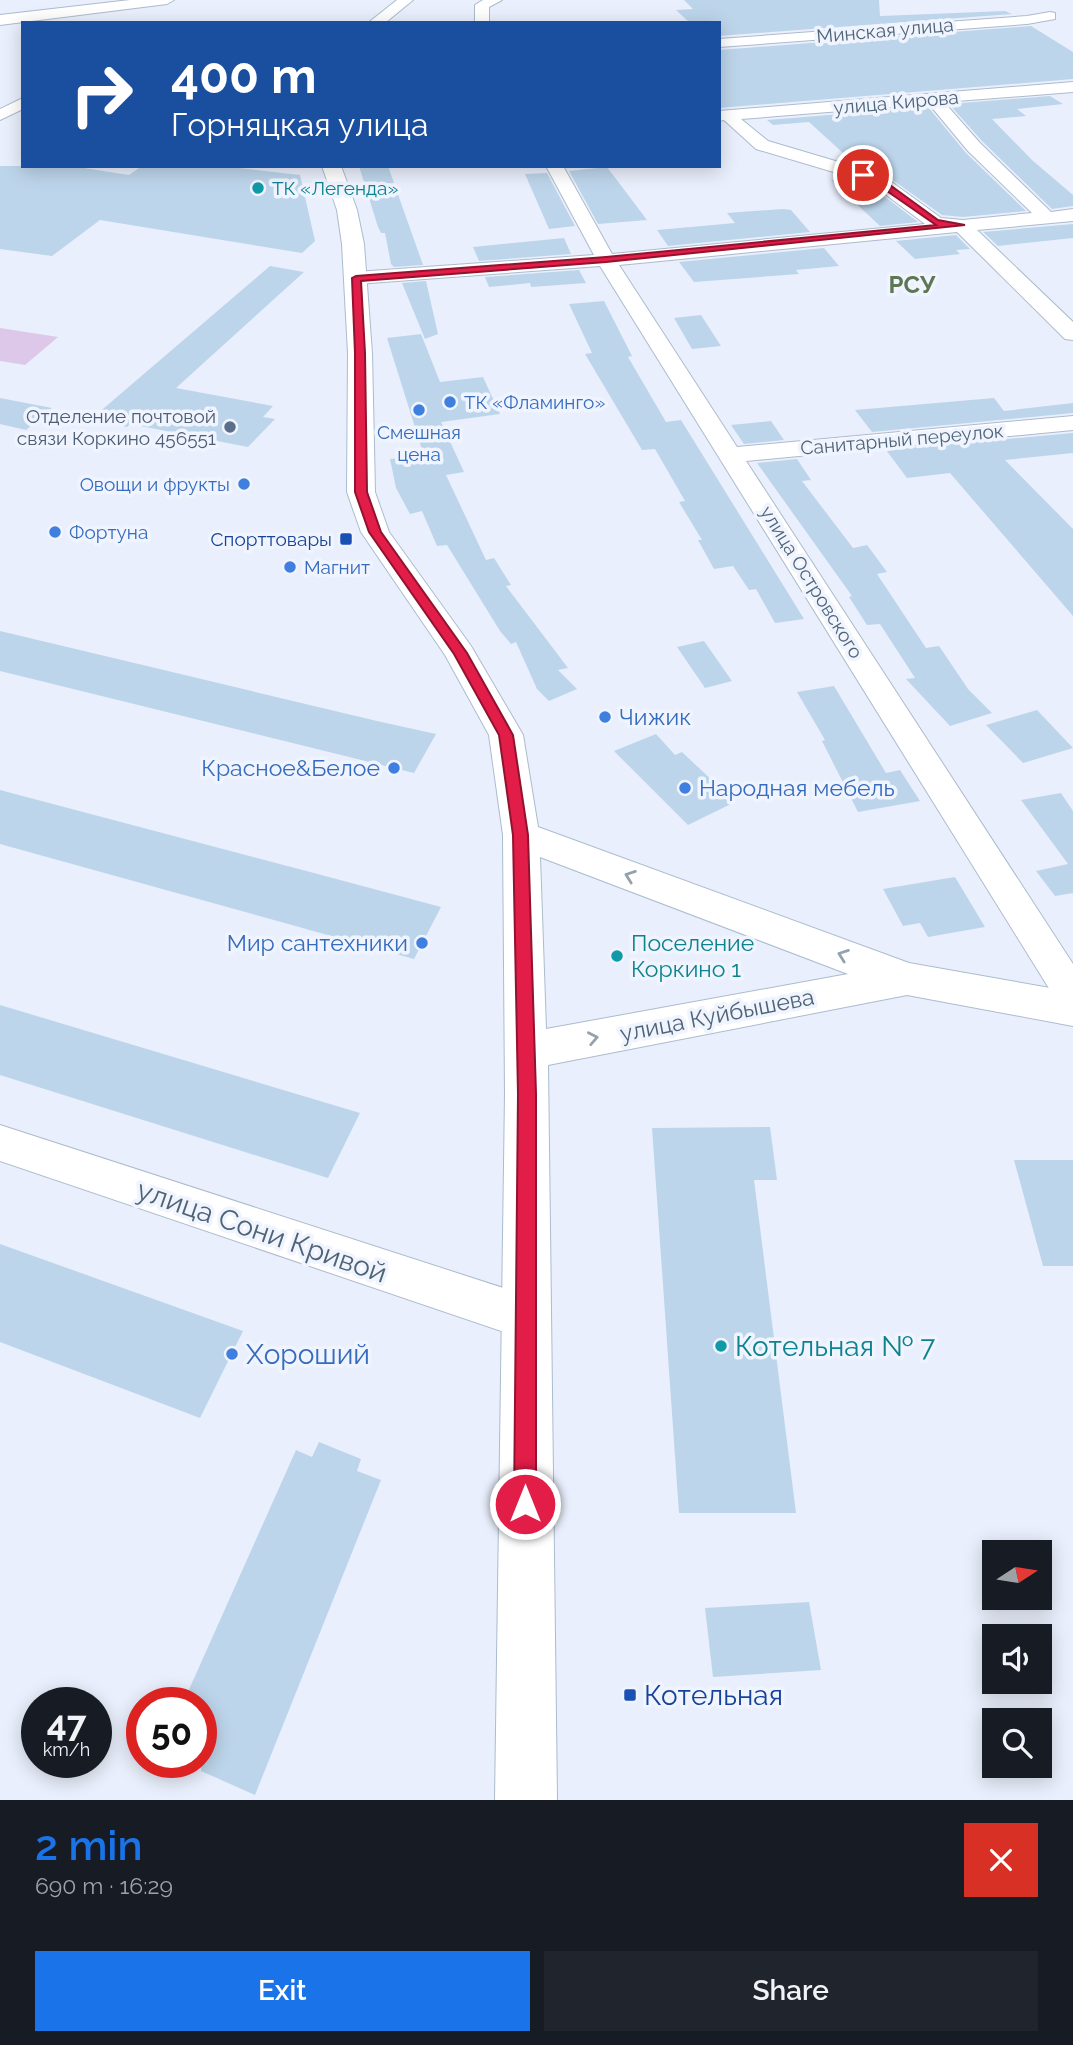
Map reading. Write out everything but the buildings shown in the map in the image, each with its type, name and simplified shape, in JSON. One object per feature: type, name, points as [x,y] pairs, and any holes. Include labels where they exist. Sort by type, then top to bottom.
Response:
[{"type":"main road","points":[[0,20],[167,0]]},
{"type":"main road","points":[[378,21],[406,0]]},
{"type":"main road","points":[[332,168],[347,210],[356,278],[360,353],[361,492],[366,511],[375,532],[460,653],[506,735],[521,835],[526,1051],[526,1800]]},
{"type":"main road","name":"улица Куйбышева","points":[[521,835],[907,979],[1073,1009]]},
{"type":"main road","name":"улица Куйбышева","points":[[526,1051],[907,979]]},
{"type":"street","points":[[482,21],[482,5],[495,0]]},
{"type":"street","name":"Минская улица","points":[[721,43],[1027,20],[1050,16]]},
{"type":"street","name":"улица Кирова","points":[[723,116],[1073,87]]},
{"type":"street","points":[[934,100],[974,147],[1046,218]]},
{"type":"street","points":[[0,115],[21,104]]},
{"type":"street","points":[[723,116],[762,145],[863,175],[887,187],[936,223],[961,225],[1073,334]]},
{"type":"street","name":"улица Островского","points":[[555,168],[606,260],[1073,995]]},
{"type":"street","points":[[356,278],[606,260],[1073,215]]},
{"type":"street","name":"Санитарный переулок","points":[[732,455],[1073,423]]},
{"type":"street","name":"улица Сони Кривой","points":[[0,1143],[525,1317]]},
{"type":"shaded area","points":[[0,328],[58,337],[25,365],[0,361]]},
{"type":"place","name":"ТК «Легенда»","points":[[258,188]]},
{"type":"place","name":"ТК «Фламинго»","points":[[450,402]]},
{"type":"place","name":"Смешная цена","points":[[419,410]]},
{"type":"place","name":"Отделение почтовой связи Коркино 456551","points":[[230,427]]},
{"type":"place","name":"Овощи и фрукты","points":[[244,484]]},
{"type":"place","name":"Фортуна","points":[[55,532]]},
{"type":"place","name":"Спорттовары","points":[[346,539]]},
{"type":"place","name":"Магнит","points":[[290,567]]},
{"type":"place","name":"Чижик","points":[[605,717]]},
{"type":"place","name":"Красное&Белое","points":[[394,768]]},
{"type":"place","name":"Народная мебель","points":[[685,788]]},
{"type":"place","name":"Мир сантехники","points":[[422,943]]},
{"type":"place","name":"Поселение Коркино 1","points":[[617,956]]},
{"type":"place","name":"Котельная № 7","points":[[721,1346]]},
{"type":"place","name":"Хороший","points":[[232,1354]]},
{"type":"place","name":"Котельная","points":[[630,1695]]},
{"type":"district","name":"РСУ","points":[[912,285]]},
{"type":"route","points":[[525,1504],[527,1094],[521,835],[506,735],[460,653],[375,532],[366,511],[361,492],[361,395],[356,278],[606,260],[961,225],[936,223],[887,187],[863,175]]}]
